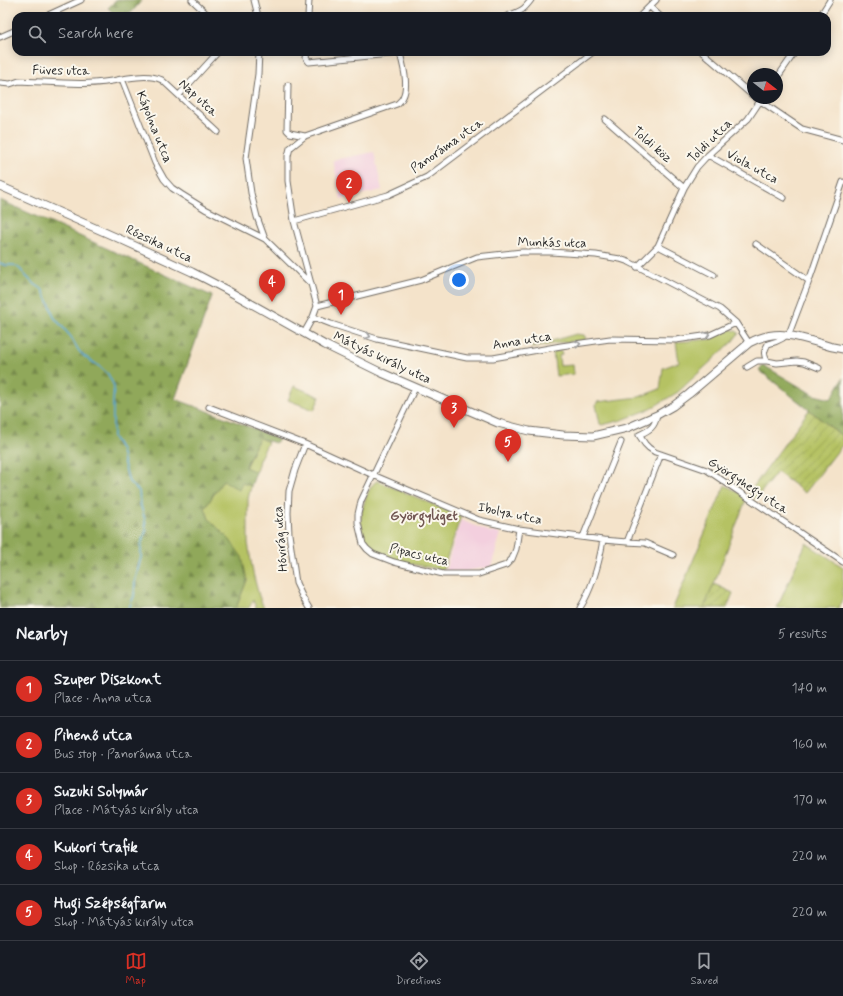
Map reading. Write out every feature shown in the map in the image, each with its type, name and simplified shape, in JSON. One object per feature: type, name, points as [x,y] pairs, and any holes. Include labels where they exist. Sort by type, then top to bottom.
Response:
[{"type":"main road","name":"Rózsika utca","points":[[0,186],[120,238],[192,272],[225,288],[304,333]]},
{"type":"main road","name":"Mátyás király utca","points":[[304,333],[358,362],[498,423],[529,431],[563,435],[593,436],[627,428],[673,406],[750,343],[766,336],[788,335],[843,349]]},
{"type":"street","points":[[55,12],[81,0]]},
{"type":"street","points":[[192,0],[205,12]]},
{"type":"street","points":[[254,0],[257,12]]},
{"type":"street","points":[[308,12],[309,0]]},
{"type":"street","points":[[518,12],[525,8],[531,0]]},
{"type":"street","points":[[644,12],[656,0]]},
{"type":"street","points":[[822,12],[830,0]]},
{"type":"street","points":[[650,7],[656,12]]},
{"type":"street","points":[[0,37],[12,32]]},
{"type":"street","points":[[179,95],[214,56]]},
{"type":"street","points":[[259,56],[258,74],[246,158],[251,193],[257,217],[265,239],[311,285]]},
{"type":"street","points":[[306,56],[309,62],[364,56]]},
{"type":"street","points":[[304,333],[317,306],[294,221],[288,181],[289,154],[292,146],[305,136],[397,104],[403,99],[405,93],[405,78],[402,56]]},
{"type":"street","name":"Panoráma utca","points":[[294,221],[388,196],[427,177],[588,56]]},
{"type":"street","points":[[707,56],[747,91]]},
{"type":"street","points":[[783,69],[792,56]]},
{"type":"street","name":"Kápolna utca","points":[[162,80],[152,76],[139,76],[122,79],[155,163],[164,179],[172,188],[205,209],[265,239]]},
{"type":"street","name":"Füves utca","points":[[0,83],[10,84],[19,81],[90,84],[122,79]]},
{"type":"street","name":"Nap utca","points":[[162,80],[218,132]]},
{"type":"street","points":[[288,85],[287,130],[290,133],[305,136]]},
{"type":"street","name":"Toldi utca","points":[[637,267],[658,246],[684,188],[697,167],[748,119],[756,104]]},
{"type":"street","points":[[766,104],[802,129],[843,140]]},
{"type":"street","name":"Toldi köz","points":[[605,119],[684,188]]},
{"type":"street","name":"Viola utca","points":[[708,155],[784,198]]},
{"type":"street","points":[[767,361],[764,350],[768,344],[788,335],[842,190],[843,182]]},
{"type":"street","points":[[756,244],[809,281]]},
{"type":"street","points":[[658,246],[714,275]]},
{"type":"street","name":"Munkás utca","points":[[317,306],[421,280],[477,257],[522,252],[596,255],[620,259],[720,309],[736,323],[750,343]]},
{"type":"street","name":"Anna utca","points":[[313,316],[331,324],[378,339],[467,358],[493,358],[562,346],[610,340],[676,340],[695,338],[710,335],[736,323]]},
{"type":"street","points":[[747,367],[757,361],[777,363],[797,361],[819,368]]},
{"type":"street","points":[[373,475],[415,388]]},
{"type":"street","name":"Ibolya utca","points":[[209,407],[305,444],[479,520],[519,529],[627,542]]},
{"type":"street","name":"Györgyhegy utca","points":[[657,414],[654,425],[649,431],[639,435],[649,448],[661,454],[707,470],[843,562]]},
{"type":"street","points":[[583,537],[622,442]]},
{"type":"street","name":"Hóvirág utca","points":[[305,444],[289,491],[288,513],[289,534],[296,583],[309,608]]},
{"type":"street","points":[[661,454],[627,542],[645,543],[673,555]]},
{"type":"street","name":"Pipacs utca","points":[[373,475],[361,501],[358,514],[358,523],[363,544],[373,554],[380,557],[443,574],[479,574],[506,566],[512,559],[516,549],[519,529]]},
{"type":"street","points":[[580,608],[592,584],[600,559],[603,540]]},
{"type":"shaded area","points":[[374,152],[382,190],[341,199],[333,160]]},
{"type":"shaded area","points":[[461,520],[490,532],[501,533],[491,567],[465,571],[445,571]]},
{"type":"green space","points":[[116,0],[142,0],[132,12],[112,12],[108,8]]},
{"type":"green space","points":[[0,200],[212,296],[175,399],[240,423],[279,440],[275,443],[259,438],[245,467],[256,472],[251,486],[242,483],[239,490],[223,480],[205,508],[209,519],[229,539],[242,557],[247,580],[236,608],[0,608]]},
{"type":"green space","points":[[730,329],[739,333],[733,341],[678,392],[650,409],[622,420],[602,425],[600,424],[596,405],[597,402],[639,397],[660,389],[663,368],[679,362],[676,342],[712,339],[722,332]]},
{"type":"green space","points":[[576,334],[584,335],[586,339],[581,341],[531,347]]},
{"type":"green space","points":[[561,351],[562,354],[559,356],[560,366],[573,365],[574,374],[556,376],[553,352]]},
{"type":"green space","points":[[763,365],[814,395],[831,399],[843,378],[843,437],[759,370]]},
{"type":"green space","points":[[294,386],[320,397],[314,410],[288,400]]},
{"type":"green space","points":[[809,410],[843,437],[843,444],[805,493],[777,472],[756,499],[748,494]]},
{"type":"green space","points":[[259,438],[268,442],[259,460],[256,472],[245,468]]},
{"type":"green space","points":[[223,480],[239,489],[242,483],[251,486],[248,499],[248,543],[253,573],[264,608],[256,608],[253,600],[249,608],[236,608],[247,580],[229,539],[209,519],[205,508]]},
{"type":"green space","points":[[377,481],[461,516],[443,570],[384,557],[368,547],[362,534],[361,513],[368,492],[372,485]]},
{"type":"green space","points":[[725,485],[747,497],[704,608],[673,608]]},
{"type":"green space","points":[[806,543],[843,567],[843,597],[839,608],[777,608]]},
{"type":"green space","points":[[714,584],[733,593],[727,608],[704,608]]},
{"type":"waterway","points":[[0,263],[5,265],[14,265],[20,269],[33,283],[42,289],[54,317],[71,337],[79,351],[108,374],[114,386],[113,437],[121,450],[129,482],[139,491],[146,531],[141,544],[141,557],[135,581],[134,596],[129,608]]},
{"type":"place","name":"Pihenő utca","points":[[349,203]]},
{"type":"place","name":"Kukori trafik","points":[[272,302]]},
{"type":"place","name":"Szuper Diszkont","points":[[341,315]]},
{"type":"place","name":"Suzuki Solymár","points":[[454,428]]},
{"type":"place","name":"Hugi Szépségfarm","points":[[508,462]]},
{"type":"district","name":"Györgyliget","points":[[424,516]]}]
